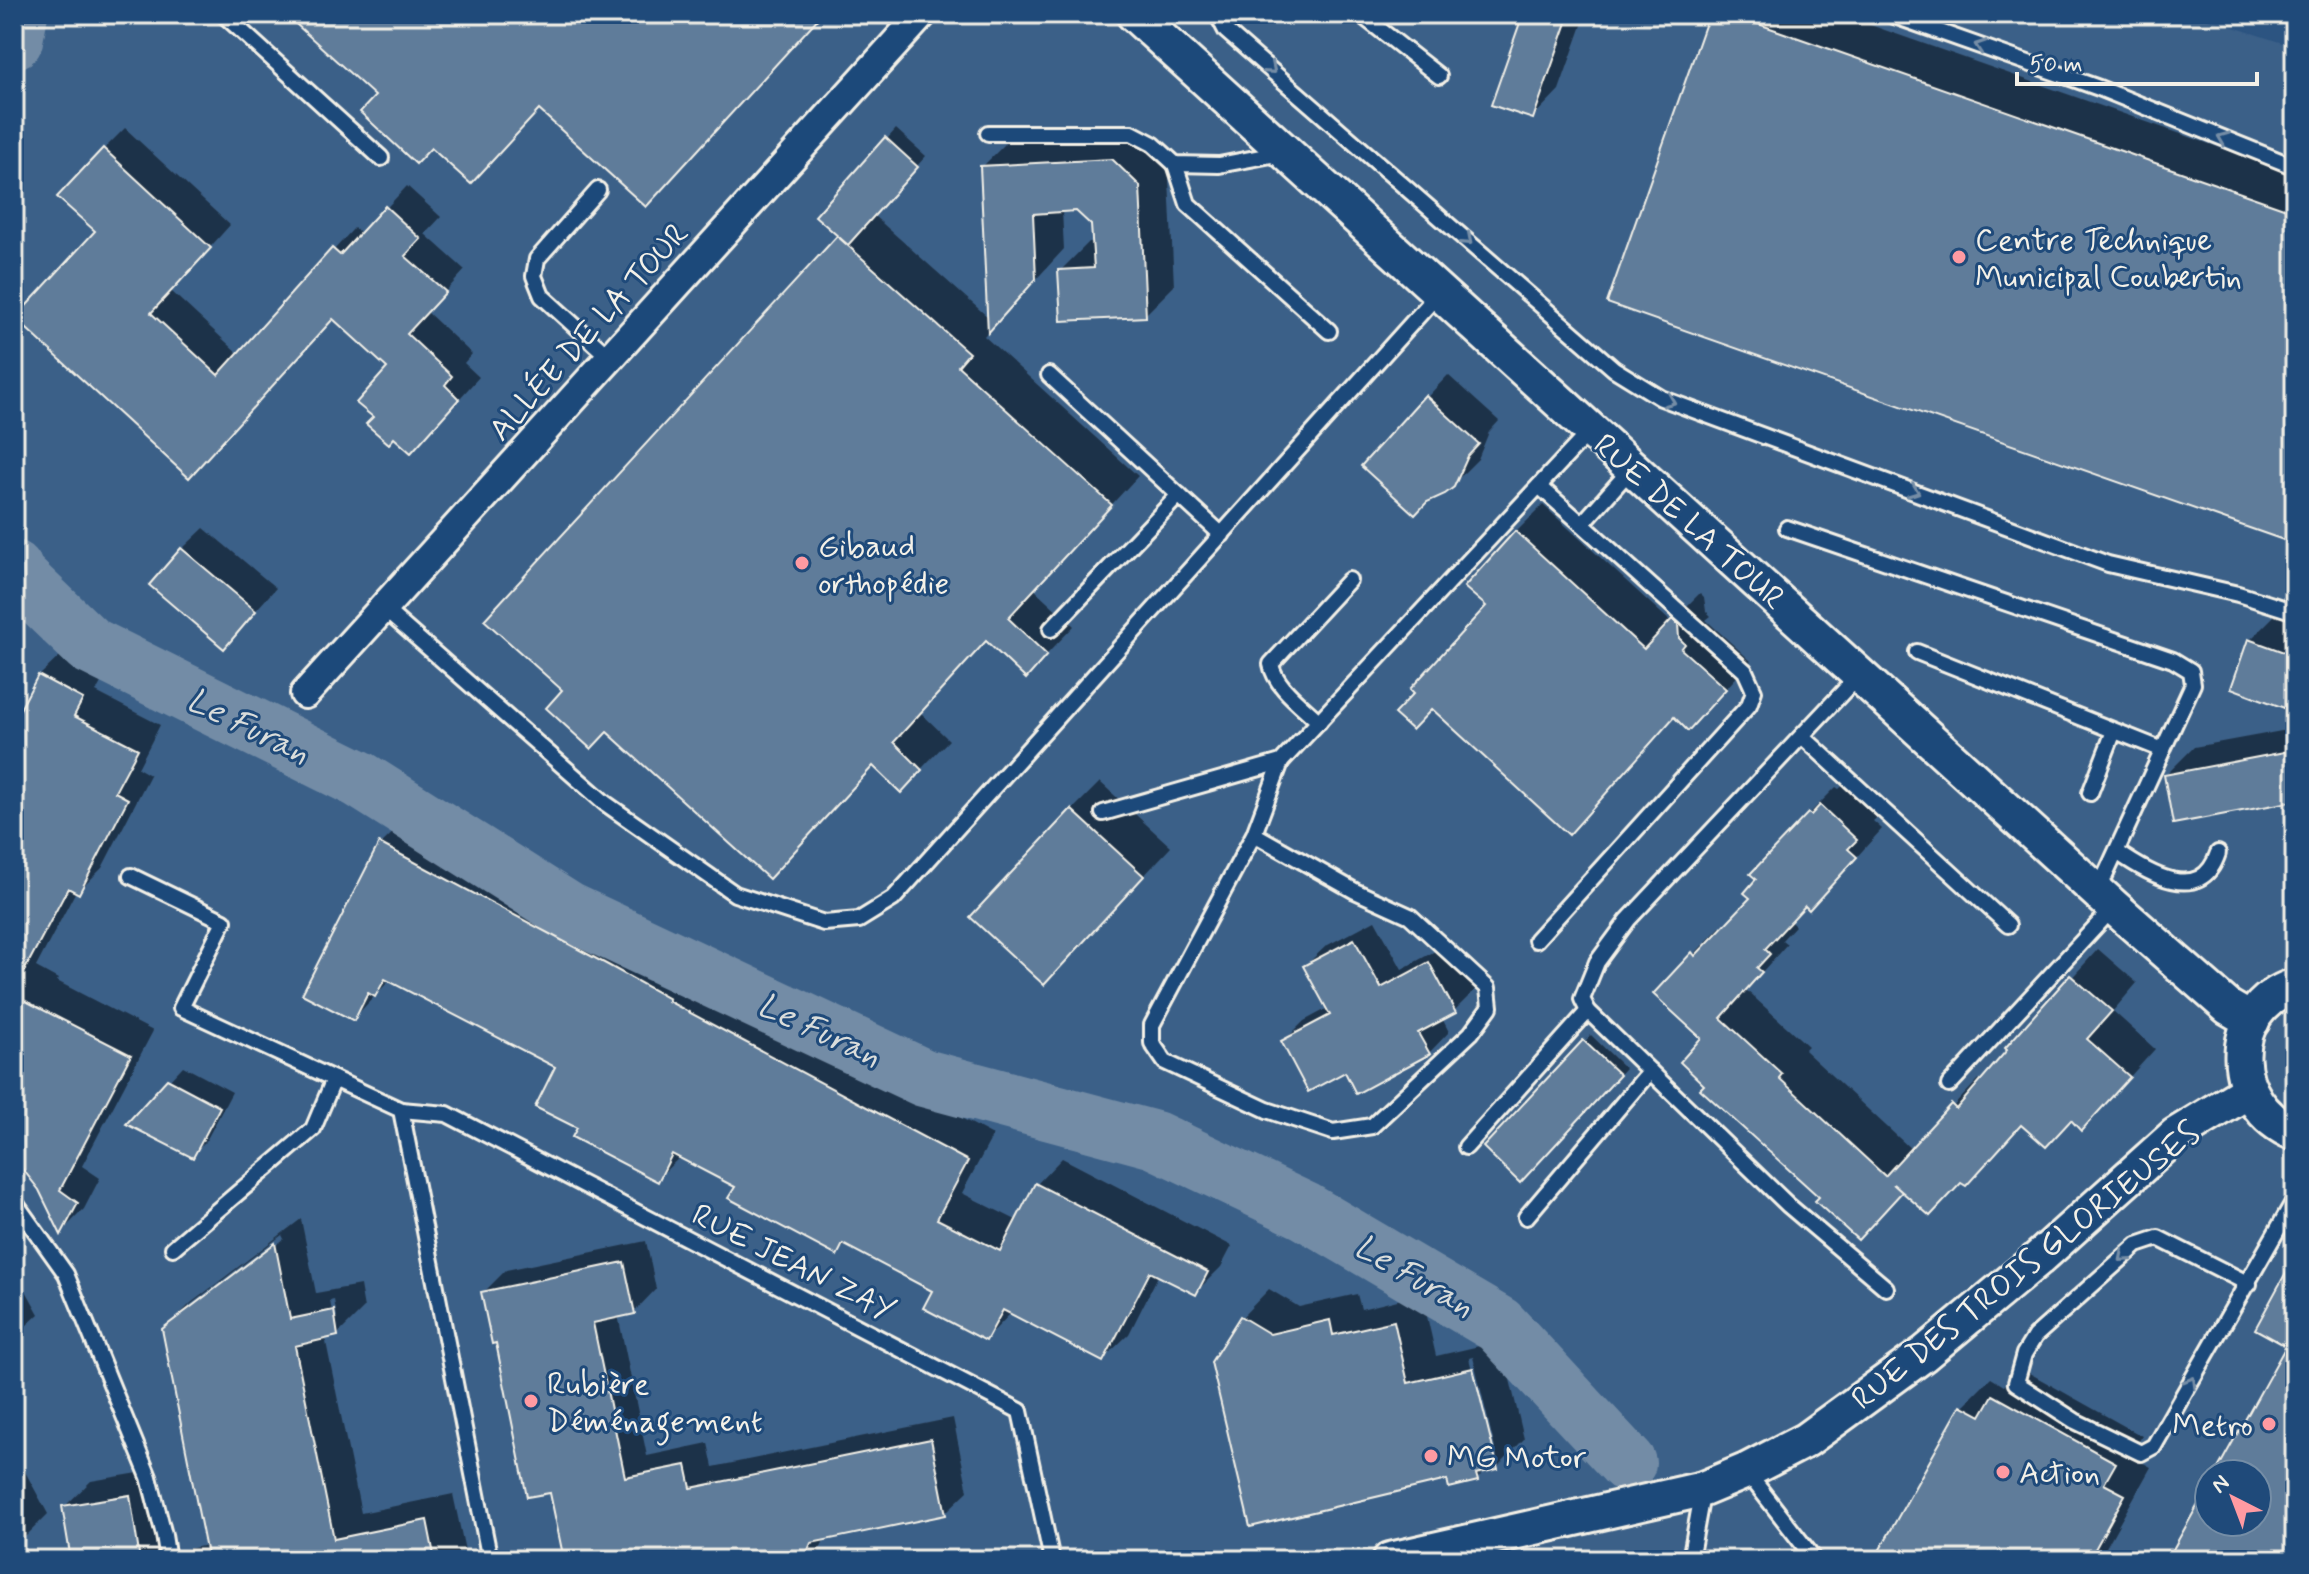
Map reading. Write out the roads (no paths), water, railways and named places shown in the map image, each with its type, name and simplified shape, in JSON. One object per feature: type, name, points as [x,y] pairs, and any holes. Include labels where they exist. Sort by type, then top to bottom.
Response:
[{"type":"street","name":"ALLÉE DE LA TOUR","points":[[305,694],[922,14]]},
{"type":"street","name":"RUE DE LA TOUR","points":[[1134,14],[2106,899],[2228,1007],[2252,1021]]},
{"type":"street","points":[[2295,986],[2266,1003],[2252,1021],[2242,1055],[2248,1091],[2259,1109],[2274,1123],[2295,1133]]},
{"type":"street","name":"RUE DES TROIS GLORIEUSES","points":[[1390,1560],[1703,1489],[1806,1440],[1924,1354],[2038,1259],[2176,1135],[2248,1091]]},
{"type":"lane","points":[[223,14],[381,158]]},
{"type":"lane","points":[[1217,14],[1226,31],[1603,359],[1661,398],[2108,564],[2238,594],[2295,612]]},
{"type":"lane","points":[[1360,14],[1439,76]]},
{"type":"lane","points":[[1889,14],[2099,88],[2295,167]]},
{"type":"lane","points":[[988,133],[1132,133],[1153,144],[1175,164],[1188,204],[1329,331]]},
{"type":"lane","points":[[1175,164],[1219,165],[1285,153]]},
{"type":"lane","points":[[598,190],[537,259],[534,276],[542,296],[610,358]]},
{"type":"lane","points":[[383,608],[605,803],[735,894],[824,923],[859,920],[893,899],[1439,293]]},
{"type":"lane","points":[[1049,375],[1222,535]]},
{"type":"lane","points":[[1254,834],[1355,891],[1410,916],[1488,988],[1490,1007],[1471,1033],[1372,1126],[1333,1132],[1267,1110],[1165,1062],[1152,1043],[1152,1025],[1254,834],[1281,762],[1590,431]]},
{"type":"lane","points":[[1582,524],[1632,468]]},
{"type":"lane","points":[[1536,940],[1749,705],[1754,691],[1745,671],[1539,486]]},
{"type":"lane","points":[[1051,629],[1179,495]]},
{"type":"lane","points":[[1787,528],[2173,660],[2191,671],[2193,684],[2117,852],[2106,899],[1949,1085]]},
{"type":"lane","points":[[1319,722],[1280,683],[1272,672],[1271,664],[1349,580]]},
{"type":"lane","points":[[1917,652],[2163,750]]},
{"type":"lane","points":[[1859,675],[1628,920],[1597,962],[1582,999],[1588,1011],[1788,1205],[1886,1288]]},
{"type":"lane","points":[[2090,793],[2114,731]]},
{"type":"lane","points":[[1802,736],[2008,925]]},
{"type":"lane","points":[[1103,813],[1281,762]]},
{"type":"lane","points":[[2117,852],[2144,871],[2180,883],[2195,880],[2213,868],[2218,853]]},
{"type":"lane","name":"RUE JEAN ZAY","points":[[131,876],[224,921],[181,1008],[401,1110],[447,1114],[1020,1411],[1052,1560]]},
{"type":"lane","points":[[1466,1147],[1588,1011]]},
{"type":"lane","points":[[1526,1217],[1650,1071]]},
{"type":"lane","points":[[173,1248],[313,1129],[334,1079]]},
{"type":"lane","points":[[401,1110],[490,1560]]},
{"type":"lane","points":[[2249,1284],[2158,1238],[2137,1245],[2035,1336],[2024,1354],[2016,1383],[2075,1421],[2141,1453],[2154,1446],[2249,1284],[2295,1199]]},
{"type":"lane","points":[[14,1201],[66,1274],[149,1477],[168,1560]]},
{"type":"lane","points":[[1746,1471],[1815,1560]]},
{"type":"lane","points":[[1690,1560],[1703,1489]]},
{"type":"waterway","name":"Le Furan","points":[[14,40],[19,14]]},
{"type":"waterway","name":"Le Furan","points":[[14,569],[16,575],[89,645],[359,779],[568,911],[924,1078],[1155,1140],[1305,1211],[1499,1325],[1627,1463]]},
{"type":"place","name":"Centre Technique Municipal Coubertin","points":[[1959,257]]},
{"type":"place","name":"Gibaud orthopédie","points":[[802,563]]},
{"type":"place","name":"Rubière Déménagement","points":[[531,1401]]},
{"type":"place","name":"Metro","points":[[2269,1424]]},
{"type":"place","name":"MG Motor","points":[[1431,1456]]},
{"type":"place","name":"Action","points":[[2003,1472]]}]
